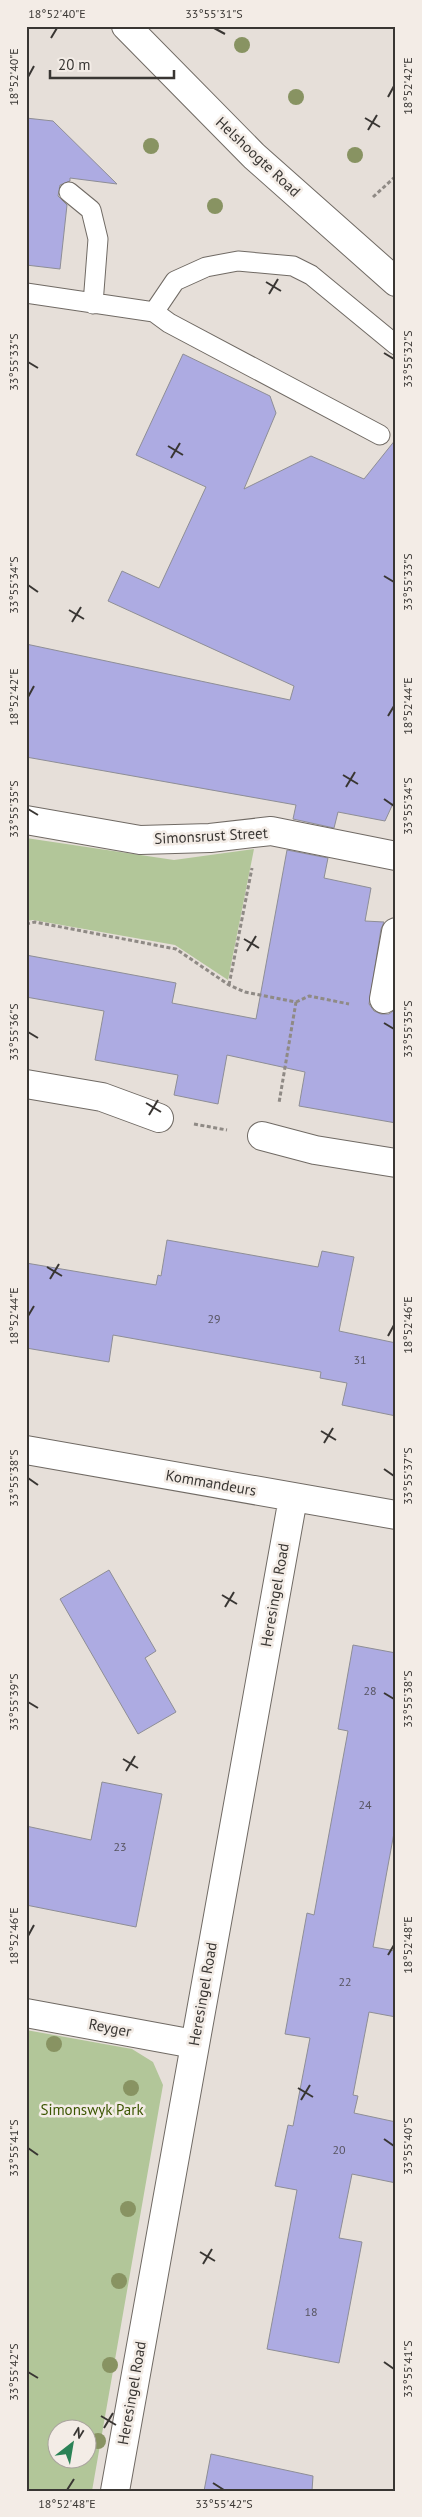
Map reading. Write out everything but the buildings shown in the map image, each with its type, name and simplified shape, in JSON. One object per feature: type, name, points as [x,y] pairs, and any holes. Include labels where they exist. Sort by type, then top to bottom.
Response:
[{"type":"street","name":"Helshoogte Road","points":[[126,26],[254,156],[396,282]]},
{"type":"street","name":"Simonsrust Street","points":[[26,820],[140,840],[210,838],[271,831],[396,856]]},
{"type":"street","points":[[384,999],[396,932]]},
{"type":"street","points":[[26,1084],[102,1097],[159,1118]]},
{"type":"street","points":[[267,1137],[315,1150],[396,1163]]},
{"type":"street","name":"Kommandeurs","points":[[26,1450],[396,1515]]},
{"type":"street","name":"Heresingel Road","points":[[115,2491],[292,1498]]},
{"type":"street","name":"Reyger","points":[[26,2012],[194,2044]]},
{"type":"lane","points":[[69,192],[92,210],[98,239],[93,304]]},
{"type":"lane","points":[[154,312],[175,281],[206,267],[238,261],[293,266],[311,275],[396,345]]},
{"type":"lane","points":[[26,293],[154,312],[169,323],[380,435]]},
{"type":"path","points":[[372,197],[396,176]]},
{"type":"path","points":[[229,985],[260,832]]},
{"type":"path","points":[[26,924],[35,922],[176,949],[229,985],[244,992],[296,1002],[309,996],[365,1006],[384,999]]},
{"type":"path","points":[[267,1137],[296,1002]]},
{"type":"path","points":[[159,1118],[230,1130]]},
{"type":"green space","points":[[26,838],[174,860],[254,849],[228,980],[175,945],[33,920],[26,921]]},
{"type":"green space","name":"Simonswyk Park","points":[[26,2030],[132,2049],[153,2062],[163,2085],[98,2457],[98,2420],[48,2420],[48,2470],[96,2470],[92,2491],[26,2491]]}]
